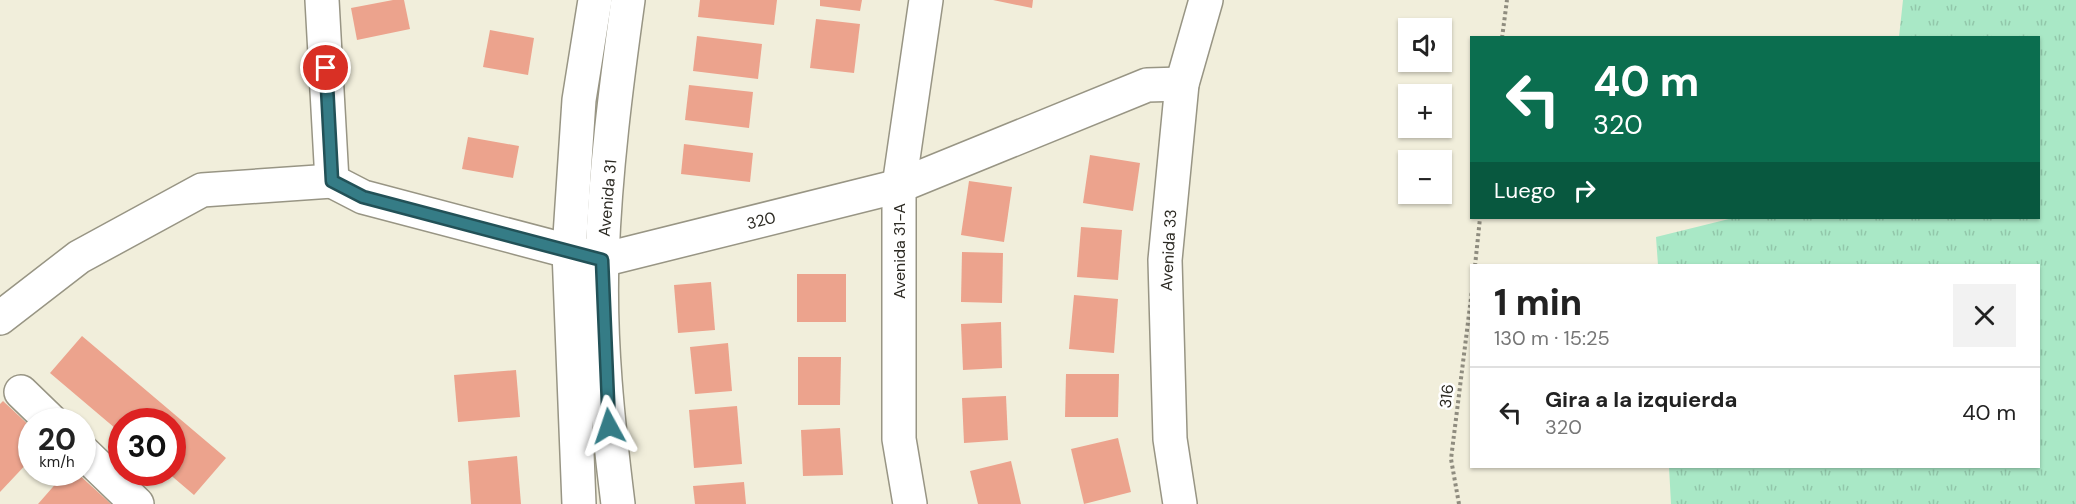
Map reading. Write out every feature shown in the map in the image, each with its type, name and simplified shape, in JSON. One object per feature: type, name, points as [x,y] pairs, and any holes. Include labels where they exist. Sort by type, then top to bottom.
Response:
[{"type":"street","points":[[0,318],[79,257],[202,190],[332,181],[322,0]]},
{"type":"street","name":"Avenida 31","points":[[579,504],[569,251],[579,100],[595,0]]},
{"type":"street","name":"Avenida 31","points":[[618,504],[606,407],[602,260],[614,102],[628,0]]},
{"type":"street","name":"Avenida 31-A","points":[[910,504],[899,439],[899,186],[926,0]]},
{"type":"street","name":"Avenida 33","points":[[1180,504],[1170,439],[1165,260],[1182,84],[1206,0]]},
{"type":"street","name":"320","points":[[332,181],[363,197],[602,260],[899,186],[1147,85],[1182,84]]},
{"type":"street","points":[[21,392],[38,408]]},
{"type":"street","points":[[96,464],[137,504]]},
{"type":"path","points":[[1502,36],[1507,0]]},
{"type":"path","points":[[1474,264],[1480,219]]},
{"type":"path","name":"316","points":[[1459,504],[1451,459],[1470,306]]},
{"type":"green space","points":[[1903,0],[2076,0],[2076,504],[1671,504],[1669,468],[2040,468],[2040,264],[1658,264],[1656,237],[1729,219],[2040,219],[2040,36],[1899,36]]},
{"type":"building","points":[[404,0],[410,29],[357,40],[351,8]]},
{"type":"building","points":[[700,0],[777,0],[774,25],[698,17]]},
{"type":"building","points":[[820,0],[862,0],[860,11],[820,6]]},
{"type":"building","points":[[993,0],[1033,0],[1032,8]]},
{"type":"building","points":[[816,19],[860,24],[854,73],[810,68]]},
{"type":"building","points":[[490,30],[534,38],[528,75],[483,67]]},
{"type":"building","points":[[697,36],[762,44],[758,79],[693,71]]},
{"type":"building","points":[[689,85],[753,92],[749,128],[685,120]]},
{"type":"building","points":[[468,137],[519,146],[513,178],[462,169]]},
{"type":"building","points":[[684,144],[753,153],[750,182],[681,174]]},
{"type":"building","points":[[1090,155],[1140,163],[1133,211],[1083,203]]},
{"type":"building","points":[[969,181],[1012,187],[1004,242],[961,235]]},
{"type":"building","points":[[1081,227],[1122,230],[1118,280],[1077,277]]},
{"type":"building","points":[[962,252],[1003,253],[1002,303],[961,302]]},
{"type":"building","points":[[797,274],[846,274],[846,322],[797,322]]},
{"type":"building","points":[[711,282],[715,330],[678,333],[674,285]]},
{"type":"building","points":[[1074,295],[1118,299],[1114,353],[1069,349]]},
{"type":"building","points":[[1001,322],[1002,368],[963,370],[961,324]]},
{"type":"building","points":[[82,336],[167,408],[108,408],[108,422],[96,412],[96,408],[91,408],[50,373]]},
{"type":"building","points":[[728,343],[732,391],[695,394],[690,347]]},
{"type":"building","points":[[798,357],[841,357],[840,405],[798,405]]},
{"type":"building","points":[[516,370],[520,417],[458,422],[454,375]]},
{"type":"building","points":[[1066,374],[1119,374],[1118,417],[1065,417]]},
{"type":"building","points":[[1006,396],[1008,440],[964,443],[962,398]]},
{"type":"building","points":[[3,401],[18,415],[18,473],[0,492],[0,404]]},
{"type":"building","points":[[737,406],[742,464],[694,468],[689,410]]},
{"type":"building","points":[[186,424],[226,458],[194,495],[183,486],[186,486]]},
{"type":"building","points":[[840,428],[843,475],[803,476],[801,430]]},
{"type":"building","points":[[1118,438],[1131,492],[1084,504],[1071,449]]},
{"type":"building","points":[[517,456],[521,504],[471,504],[468,461]]},
{"type":"building","points":[[1011,461],[1021,504],[978,504],[970,471]]},
{"type":"building","points":[[744,482],[746,504],[695,504],[693,486]]},
{"type":"building","points":[[54,486],[91,486],[111,504],[38,504]]},
{"type":"route","points":[[326,68],[332,181],[363,197],[602,260],[606,407],[609,426]]}]
